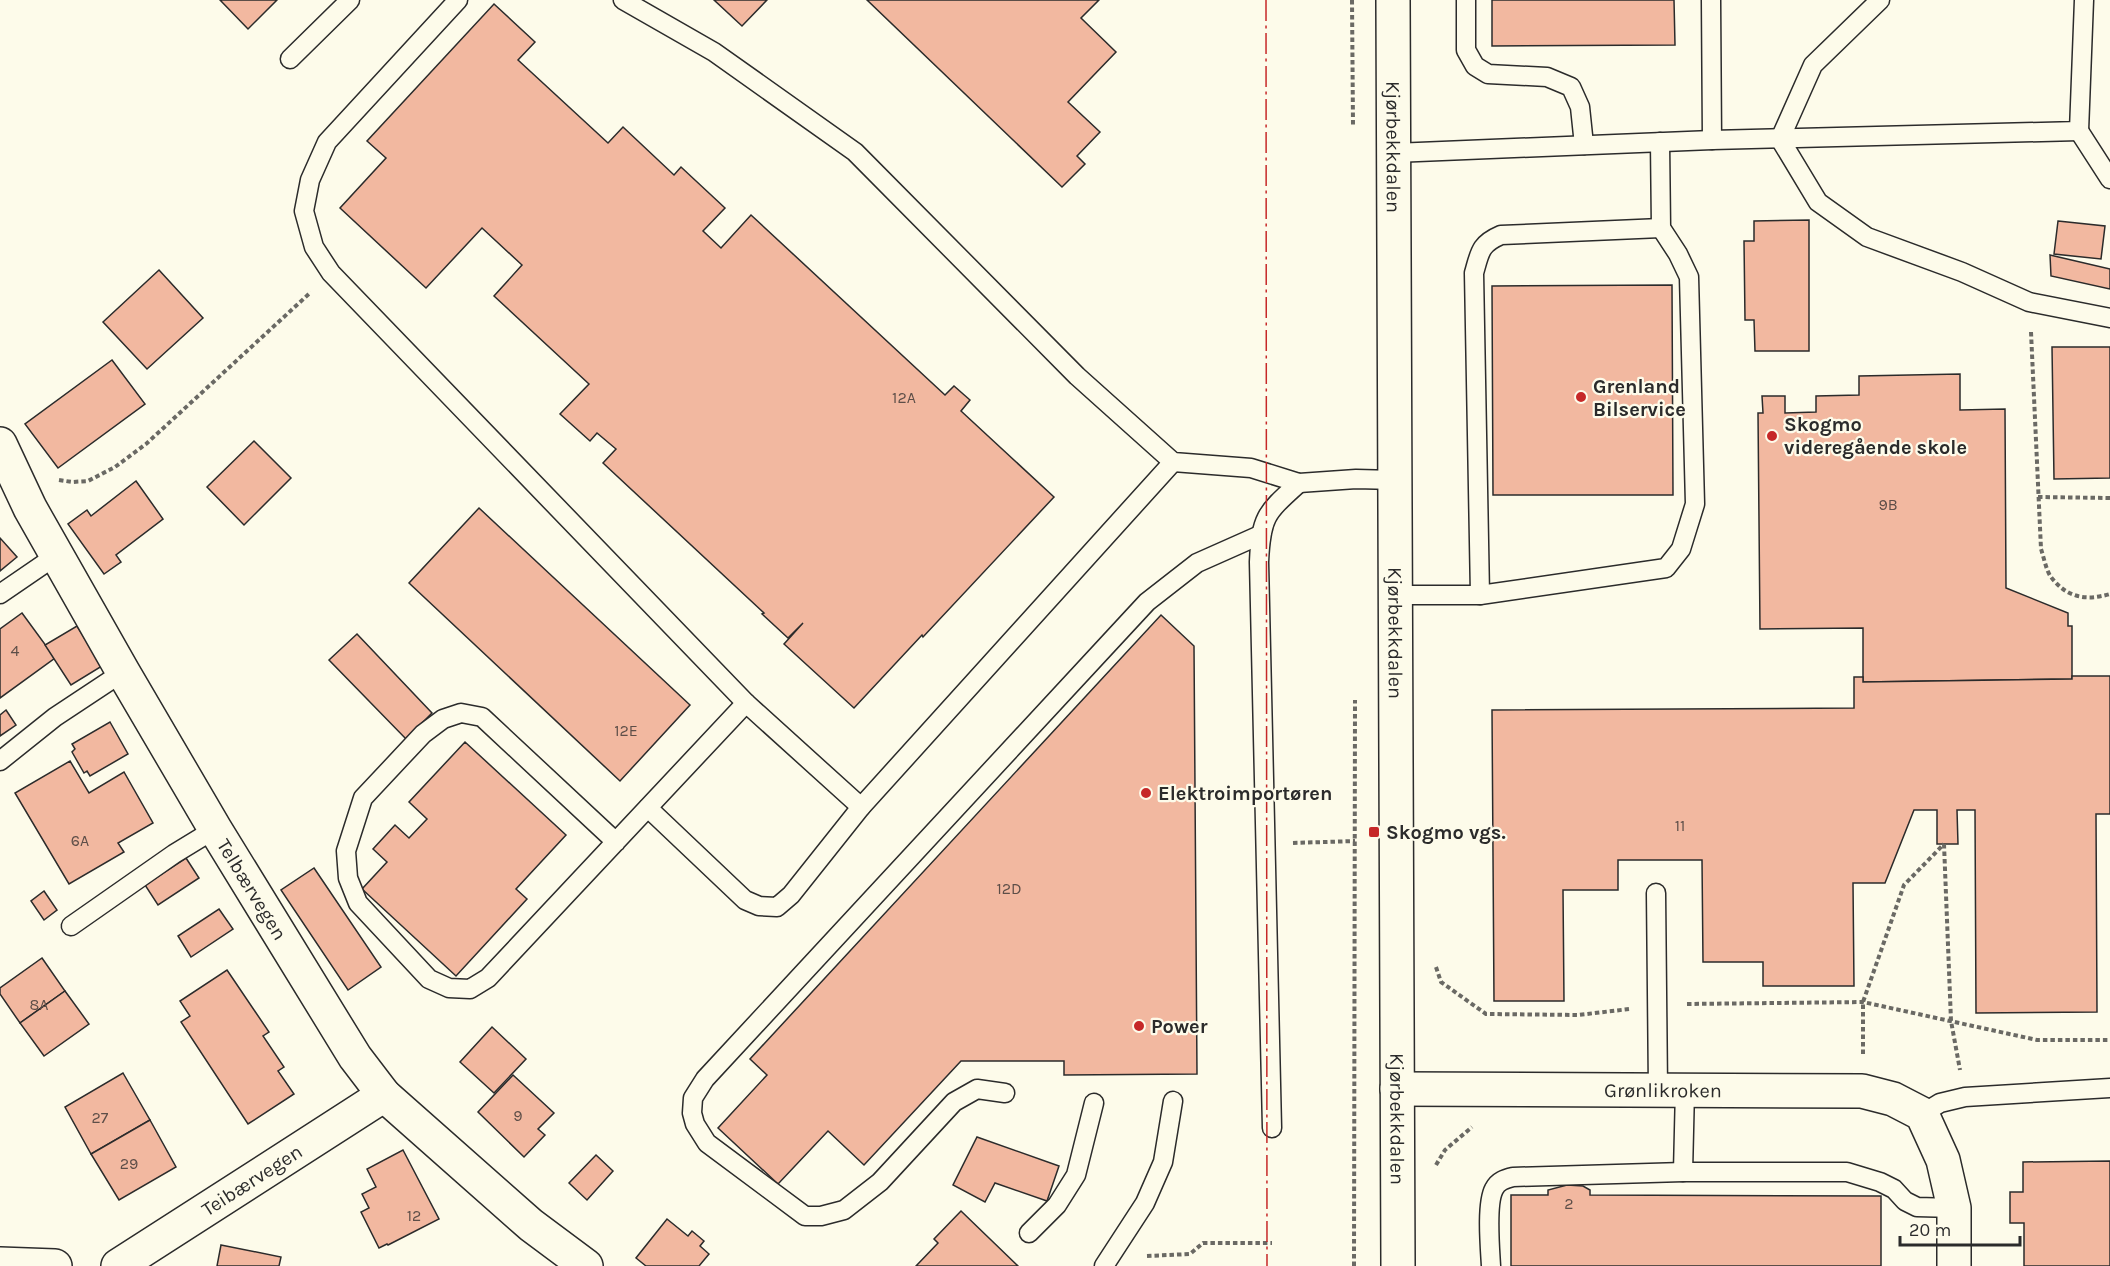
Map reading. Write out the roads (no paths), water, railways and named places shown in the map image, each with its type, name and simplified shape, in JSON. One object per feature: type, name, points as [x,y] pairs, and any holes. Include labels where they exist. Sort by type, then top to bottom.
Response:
[{"type":"street","name":"Kjørbekkdalen","points":[[1393,0],[1398,1266]]},
{"type":"street","name":"Telbærvegen","points":[[3,451],[30,508],[123,672],[215,829],[355,1057],[384,1095],[531,1226],[586,1266]]},
{"type":"street","name":"Grønlikroken","points":[[1397,1089],[1862,1091],[1893,1099],[1922,1114]]},
{"type":"street","name":"Teibærvegen","points":[[118,1266],[384,1095]]},
{"type":"street","points":[[1922,1114],[1943,1160],[1954,1208],[1954,1266]]},
{"type":"street","points":[[0,1264],[55,1266]]},
{"type":"lane","points":[[290,59],[350,0]]},
{"type":"lane","points":[[458,0],[327,142],[310,180],[304,211],[314,247],[331,273],[747,703],[861,807]]},
{"type":"lane","points":[[623,0],[714,52],[855,152],[1077,376],[1173,462],[1251,468],[1299,483],[1356,479],[1395,480]]},
{"type":"lane","points":[[1466,0],[1466,50],[1475,66],[1488,74],[1547,77],[1570,87],[1580,106],[1584,145]]},
{"type":"lane","points":[[1711,0],[1712,140]]},
{"type":"lane","points":[[1780,139],[1812,65],[1880,0]]},
{"type":"lane","points":[[2084,0],[2079,131],[2110,179]]},
{"type":"lane","points":[[1394,153],[1712,140],[2079,131]]},
{"type":"lane","points":[[1780,139],[1818,202],[1867,237],[1962,272],[2029,302],[2110,318]]},
{"type":"lane","points":[[1395,595],[1480,595],[1666,568],[1681,549],[1695,504],[1689,277],[1678,254],[1661,228],[1660,142]]},
{"type":"lane","points":[[1480,595],[1474,273],[1480,250],[1489,240],[1502,235],[1661,228]]},
{"type":"lane","points":[[648,808],[746,900],[759,906],[777,907],[791,895],[861,807],[1173,462]]},
{"type":"lane","points":[[1272,1128],[1260,535],[1268,512],[1299,483]]},
{"type":"lane","points":[[1005,1093],[977,1089],[954,1102],[880,1182],[844,1210],[821,1216],[805,1216],[707,1143],[695,1124],[693,1113],[693,1098],[705,1079],[1147,602],[1197,563],[1260,535]]},
{"type":"lane","points":[[0,594],[57,555]]},
{"type":"lane","points":[[0,761],[55,717],[123,672]]},
{"type":"lane","points":[[615,843],[482,717],[461,713],[443,719],[423,734],[363,798],[346,851],[348,878],[358,903],[429,979],[450,988],[470,989],[488,978],[747,703]]},
{"type":"lane","points":[[71,926],[174,854],[215,829]]},
{"type":"lane","points":[[1656,893],[1659,1005],[1683,1172]]},
{"type":"lane","points":[[1922,1114],[1940,1103],[1965,1097],[2110,1088]]},
{"type":"lane","points":[[1104,1266],[1145,1203],[1163,1161],[1173,1101]]},
{"type":"lane","points":[[1029,1233],[1057,1205],[1076,1175],[1094,1103]]},
{"type":"lane","points":[[1491,1266],[1490,1202],[1494,1189],[1502,1180],[1514,1177],[1683,1172],[1847,1172],[1880,1182],[1894,1189],[1905,1201],[1917,1207],[1954,1208]]},
{"type":"place","name":"Grenland Bilservice","points":[[1581,397]]},
{"type":"place","name":"Skogmo videregående skole","points":[[1772,436]]},
{"type":"place","name":"Elektroimportøren","points":[[1146,793]]},
{"type":"place","name":"Skogmo vgs.","points":[[1374,832]]},
{"type":"place","name":"Power","points":[[1139,1026]]}]
